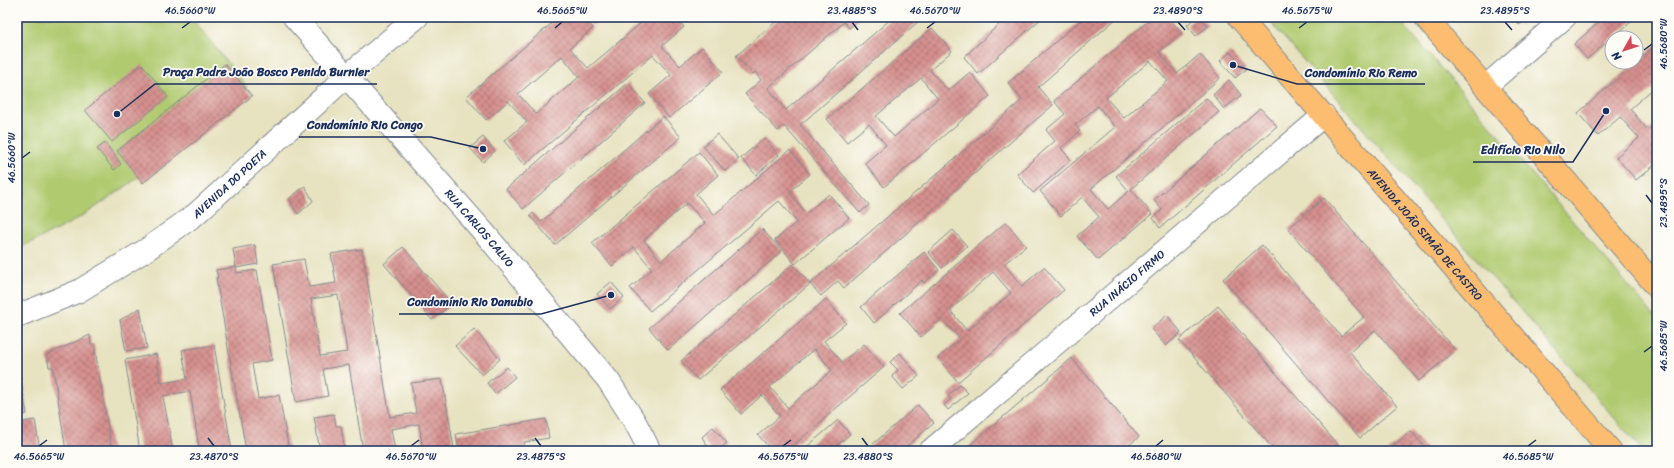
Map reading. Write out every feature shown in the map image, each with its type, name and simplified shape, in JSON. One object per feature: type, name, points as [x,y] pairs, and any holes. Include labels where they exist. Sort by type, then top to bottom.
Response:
[{"type":"main road","name":"AVENIDA JOÃO SIMÃO DE CASTRO","points":[[1239,17],[1611,451]]},
{"type":"main road","points":[[1425,17],[1657,287]]},
{"type":"street","name":"RUA CARLOS CALVO","points":[[294,17],[487,236],[608,380],[635,422],[650,451]]},
{"type":"street","name":"AVENIDA DO POETA","points":[[17,316],[79,291],[146,250],[196,214],[346,77],[417,17]]},
{"type":"street","points":[[1485,86],[1565,17]]},
{"type":"street","name":"RUA INÁCIO FIRMO","points":[[930,451],[1324,115]]},
{"type":"green space","points":[[17,17],[191,17],[247,87],[171,152],[131,183],[72,222],[17,249]]},
{"type":"green space","points":[[1266,17],[1397,17],[1657,319],[1657,451],[1643,451]]},
{"type":"building","points":[[559,17],[583,17],[593,28],[570,48],[588,68],[648,17],[676,17],[684,27],[662,46],[680,66],[702,47],[723,72],[669,118],[649,94],[671,75],[653,55],[524,165],[504,141],[527,122],[508,101],[486,120],[466,97]],"holes":[[[562,56],[579,77],[536,114],[518,94]]]},
{"type":"building","points":[[588,17],[605,17],[595,25]]},
{"type":"building","points":[[781,17],[862,17],[849,28],[844,22],[768,88],[786,110],[893,17],[917,17],[920,20],[800,125],[869,205],[860,213],[784,126],[778,131],[745,94],[761,80],[755,72],[753,74],[736,56]]},
{"type":"building","points":[[1007,17],[1043,17],[978,74],[964,57]]},
{"type":"building","points":[[1084,17],[1118,17],[1038,87],[1053,105],[844,288],[838,281],[821,296],[810,284],[1022,100],[1008,83]]},
{"type":"building","points":[[1153,17],[1168,17],[1182,33],[1159,52],[1177,74],[1200,54],[1220,78],[1091,189],[1108,209],[1129,191],[1116,176],[1206,98],[1219,112],[1131,189],[1152,214],[1098,260],[1077,236],[1099,217],[1082,197],[1061,216],[1040,191],[1115,127],[1098,106],[1075,125],[1080,131],[1061,148],[1071,160],[1033,193],[1017,174],[1055,141],[1046,130],[1065,114],[1054,101]],"holes":[[[1150,61],[1168,81],[1124,118],[1106,98]]]},
{"type":"building","points":[[1196,17],[1201,17],[1208,26],[1196,36],[1187,25]]},
{"type":"building","points":[[1514,17],[1532,17],[1519,25]]},
{"type":"building","points":[[1605,17],[1637,17],[1622,30],[1604,30],[1604,45],[1587,59],[1574,44]]},
{"type":"building","points":[[932,28],[952,51],[930,70],[948,91],[970,72],[990,96],[884,187],[865,163],[886,145],[869,124],[847,142],[827,119]],"holes":[[[921,78],[938,99],[894,137],[876,116]]]},
{"type":"building","points":[[1657,44],[1657,85],[1630,109],[1648,130],[1657,122],[1657,163],[1636,180],[1616,157],[1639,138],[1620,117],[1598,136],[1578,113],[1627,70],[1644,70],[1644,55]]},
{"type":"building","points":[[1230,52],[1246,69],[1235,78],[1220,61]]},
{"type":"building","points":[[142,64],[168,97],[112,142],[85,110]]},
{"type":"building","points":[[225,64],[252,96],[143,183],[117,151]]},
{"type":"building","points":[[1229,80],[1241,95],[1224,109],[1213,95]]},
{"type":"building","points":[[628,83],[645,103],[523,209],[506,189]]},
{"type":"building","points":[[1260,108],[1277,126],[1160,228],[1153,218],[1162,210],[1154,200]]},
{"type":"building","points":[[663,116],[681,137],[555,245],[530,216],[533,213],[541,222]]},
{"type":"building","points":[[717,134],[739,159],[725,171],[703,146]]},
{"type":"building","points":[[483,137],[495,151],[483,162],[470,148]]},
{"type":"building","points":[[764,138],[779,155],[756,175],[741,158]]},
{"type":"building","points":[[105,143],[121,164],[114,170],[97,149]]},
{"type":"building","points":[[790,150],[810,174],[789,192],[806,213],[829,194],[849,218],[795,264],[775,240],[797,222],[779,201],[650,311],[630,288],[652,269],[634,247],[612,266],[592,243],[699,152],[718,175],[696,194],[714,215]],"holes":[[[687,203],[705,223],[661,261],[644,240]]]},
{"type":"building","points":[[305,186],[313,201],[298,214],[289,199]]},
{"type":"building","points":[[1324,198],[1455,350],[1419,381],[1375,330],[1350,352],[1397,406],[1360,438],[1223,279],[1262,245],[1341,336],[1364,317],[1288,229]]},
{"type":"building","points":[[1006,222],[1026,246],[1004,264],[1022,286],[1044,267],[1064,290],[958,382],[938,358],[960,339],[942,319],[921,337],[900,313]],"holes":[[[993,272],[1011,293],[967,331],[950,310]]]},
{"type":"building","points":[[762,229],[782,251],[668,350],[649,328]]},
{"type":"building","points":[[953,230],[967,246],[942,268],[928,252]]},
{"type":"building","points":[[255,245],[258,264],[236,268],[237,273],[257,270],[272,360],[252,364],[258,399],[279,395],[289,451],[246,451],[216,278],[218,278],[216,270],[236,267],[233,249]]},
{"type":"building","points":[[403,247],[452,304],[432,320],[384,264]]},
{"type":"building","points":[[362,249],[390,417],[416,413],[411,383],[442,379],[454,448],[423,451],[419,424],[391,429],[395,451],[363,451],[349,365],[323,369],[328,396],[296,402],[273,264],[304,259],[309,287],[336,283],[331,254]],"holes":[[[338,295],[347,352],[320,356],[311,299]]]},
{"type":"building","points":[[924,252],[939,270],[924,283],[922,280],[874,323],[861,307]]},
{"type":"building","points":[[793,264],[810,284],[698,380],[681,361]]},
{"type":"building","points":[[611,282],[624,297],[610,309],[597,294]]},
{"type":"building","points":[[826,299],[846,323],[824,341],[842,362],[864,344],[884,367],[787,451],[772,451],[758,435],[780,416],[762,395],[741,414],[720,390]],"holes":[[[814,349],[832,370],[788,408],[770,387]]]},
{"type":"building","points":[[1218,306],[1343,451],[1275,451],[1179,340]]},
{"type":"building","points":[[140,308],[147,348],[126,351],[120,320]]},
{"type":"building","points":[[1167,315],[1181,332],[1166,346],[1151,329]]},
{"type":"building","points":[[474,329],[500,359],[482,375],[455,346]]},
{"type":"building","points":[[90,335],[91,344],[94,344],[112,451],[66,451],[53,367],[49,367],[47,355]]},
{"type":"building","points":[[214,345],[232,451],[184,451],[199,448],[190,391],[163,396],[173,451],[140,451],[125,360],[156,354],[161,383],[187,379],[182,350]]},
{"type":"building","points":[[900,353],[919,376],[903,389],[892,376],[898,370],[890,362]]},
{"type":"building","points":[[1072,358],[1139,437],[1122,451],[974,451],[969,446]]},
{"type":"building","points":[[507,367],[515,377],[495,394],[487,383]]},
{"type":"building","points":[[17,374],[20,374],[27,414],[17,416]]},
{"type":"building","points":[[960,385],[968,393],[948,410],[944,405],[951,399],[948,395]]},
{"type":"building","points":[[918,405],[934,423],[901,451],[865,451]]},
{"type":"building","points":[[334,414],[336,426],[341,426],[345,451],[320,451],[314,417]]},
{"type":"building","points":[[546,419],[549,438],[524,442],[525,449],[509,451],[459,451],[456,434]]},
{"type":"building","points":[[35,420],[40,451],[17,451],[17,423]]},
{"type":"building","points":[[838,420],[850,434],[831,451],[802,451]]},
{"type":"building","points":[[713,427],[727,443],[717,451],[711,451],[702,437]]},
{"type":"building","points":[[1411,431],[1428,451],[1387,451]]},
{"type":"place","name":"Condomínio Rio Remo","points":[[1233,65]]},
{"type":"place","name":"Edifício Rio Nilo","points":[[1606,111]]},
{"type":"place","name":"Praça Padre João Bosco Penido Burnier","points":[[117,114]]},
{"type":"place","name":"Condomínio Rio Congo","points":[[483,149]]},
{"type":"place","name":"Condomínio Rio Danubio","points":[[611,295]]}]
